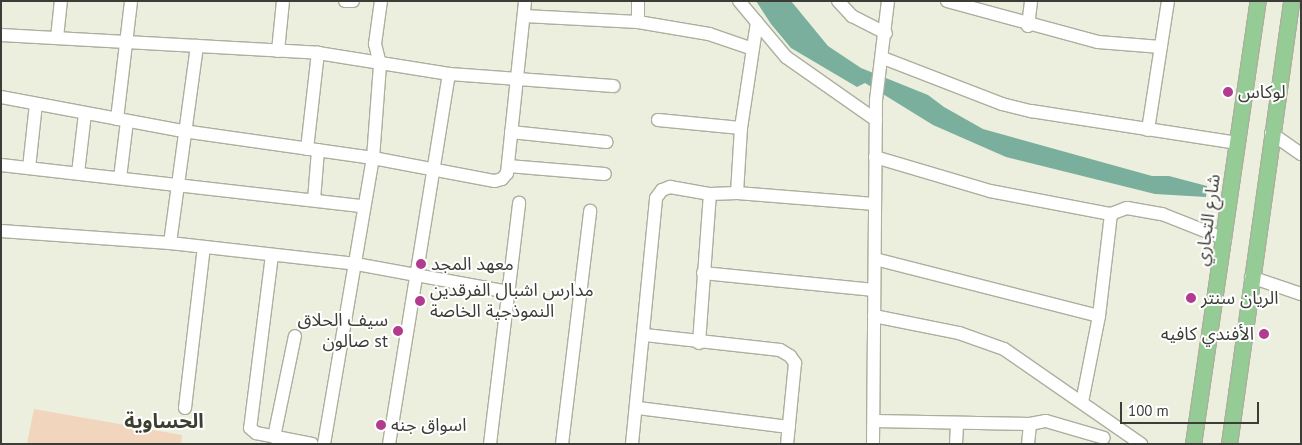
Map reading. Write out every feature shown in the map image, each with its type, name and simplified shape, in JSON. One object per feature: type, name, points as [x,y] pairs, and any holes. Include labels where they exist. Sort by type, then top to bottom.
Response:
[{"type":"main road","name":"شارع التجاري","points":[[1194,444],[1258,1]]},
{"type":"main road","points":[[1229,444],[1271,133],[1291,1]]},
{"type":"street","points":[[57,38],[61,1]]},
{"type":"street","points":[[120,178],[126,42],[131,1]]},
{"type":"street","points":[[278,51],[283,1]]},
{"type":"street","points":[[345,1],[353,1]]},
{"type":"street","points":[[324,444],[356,264],[363,206],[373,158],[380,64],[375,44],[381,1]]},
{"type":"street","points":[[1,97],[183,131],[373,158],[495,181],[502,179],[508,166],[525,1]]},
{"type":"street","points":[[638,1],[638,22]]},
{"type":"street","points":[[739,1],[786,57],[876,120]]},
{"type":"street","points":[[838,1],[852,16],[886,34]]},
{"type":"street","points":[[874,444],[876,100],[886,34],[888,1]]},
{"type":"street","points":[[947,1],[1028,26],[1098,42],[1161,47]]},
{"type":"street","points":[[1028,26],[1031,1]]},
{"type":"street","points":[[1148,130],[1168,1]]},
{"type":"street","points":[[524,16],[638,22],[709,34],[753,49]]},
{"type":"street","points":[[737,193],[742,128],[757,22]]},
{"type":"street","points":[[1,35],[318,53],[449,74],[614,86]]},
{"type":"street","points":[[170,243],[183,131],[197,46]]},
{"type":"street","points":[[314,200],[313,149],[318,53]]},
{"type":"street","points":[[882,64],[1002,104],[1062,117],[1238,143]]},
{"type":"street","points":[[389,444],[449,74]]},
{"type":"street","points":[[30,168],[36,104]]},
{"type":"street","points":[[78,174],[85,113]]},
{"type":"street","points":[[658,120],[742,128]]},
{"type":"street","points":[[511,132],[606,142]]},
{"type":"street","points":[[1271,133],[1301,154]]},
{"type":"street","points":[[875,157],[990,191],[1111,214],[1127,208],[1162,214],[1225,239]]},
{"type":"street","points":[[1,165],[363,206]]},
{"type":"street","points":[[508,166],[604,174]]},
{"type":"street","points":[[632,444],[638,408],[656,198],[670,187],[710,194],[737,193],[875,204]]},
{"type":"street","points":[[699,343],[710,194]]},
{"type":"street","points":[[490,444],[519,204]]},
{"type":"street","points":[[562,444],[590,210]]},
{"type":"street","points":[[1082,402],[1099,316],[1111,214]]},
{"type":"street","points":[[1,231],[170,243],[356,264],[509,292]]},
{"type":"street","points":[[185,408],[204,247]]},
{"type":"street","points":[[272,254],[249,420],[250,428],[256,433],[312,444]]},
{"type":"street","points":[[875,259],[1099,316]]},
{"type":"street","points":[[703,273],[874,290]]},
{"type":"street","points":[[1251,277],[1301,294]]},
{"type":"street","points":[[874,316],[960,334],[1004,349],[1141,444]]},
{"type":"street","points":[[645,335],[699,343],[780,350],[790,356],[795,363],[787,444]]},
{"type":"street","points":[[274,436],[295,336]]},
{"type":"street","points":[[638,408],[789,427]]},
{"type":"street","points":[[874,421],[1058,423],[1104,441],[1107,419]]},
{"type":"street","points":[[956,444],[957,423]]},
{"type":"street","points":[[1028,444],[1030,424]]},
{"type":"shaded area","points":[[756,1],[791,1],[828,46],[861,68],[928,95],[944,107],[983,129],[1152,176],[1169,176],[1207,186],[1206,197],[1155,194],[1006,157],[933,125],[865,83],[857,87],[791,48],[771,24]]},
{"type":"shaded area","points":[[34,409],[182,435],[181,444],[27,444]]},
{"type":"place","name":"لوكاس","points":[[1228,92]]},
{"type":"place","name":"معهد المجد","points":[[421,264]]},
{"type":"place","name":"الريان سنتر","points":[[1191,298]]},
{"type":"place","name":"مدارس اشبال الفرقدين النموذجية الخاصة","points":[[420,301]]},
{"type":"place","name":"سيف الحلاق صالون st","points":[[398,331]]},
{"type":"place","name":"الأفندي كافيه","points":[[1264,334]]},
{"type":"place","name":"اسواق جنه","points":[[381,425]]},
{"type":"district","name":"الحساوية","points":[[164,421]]}]
